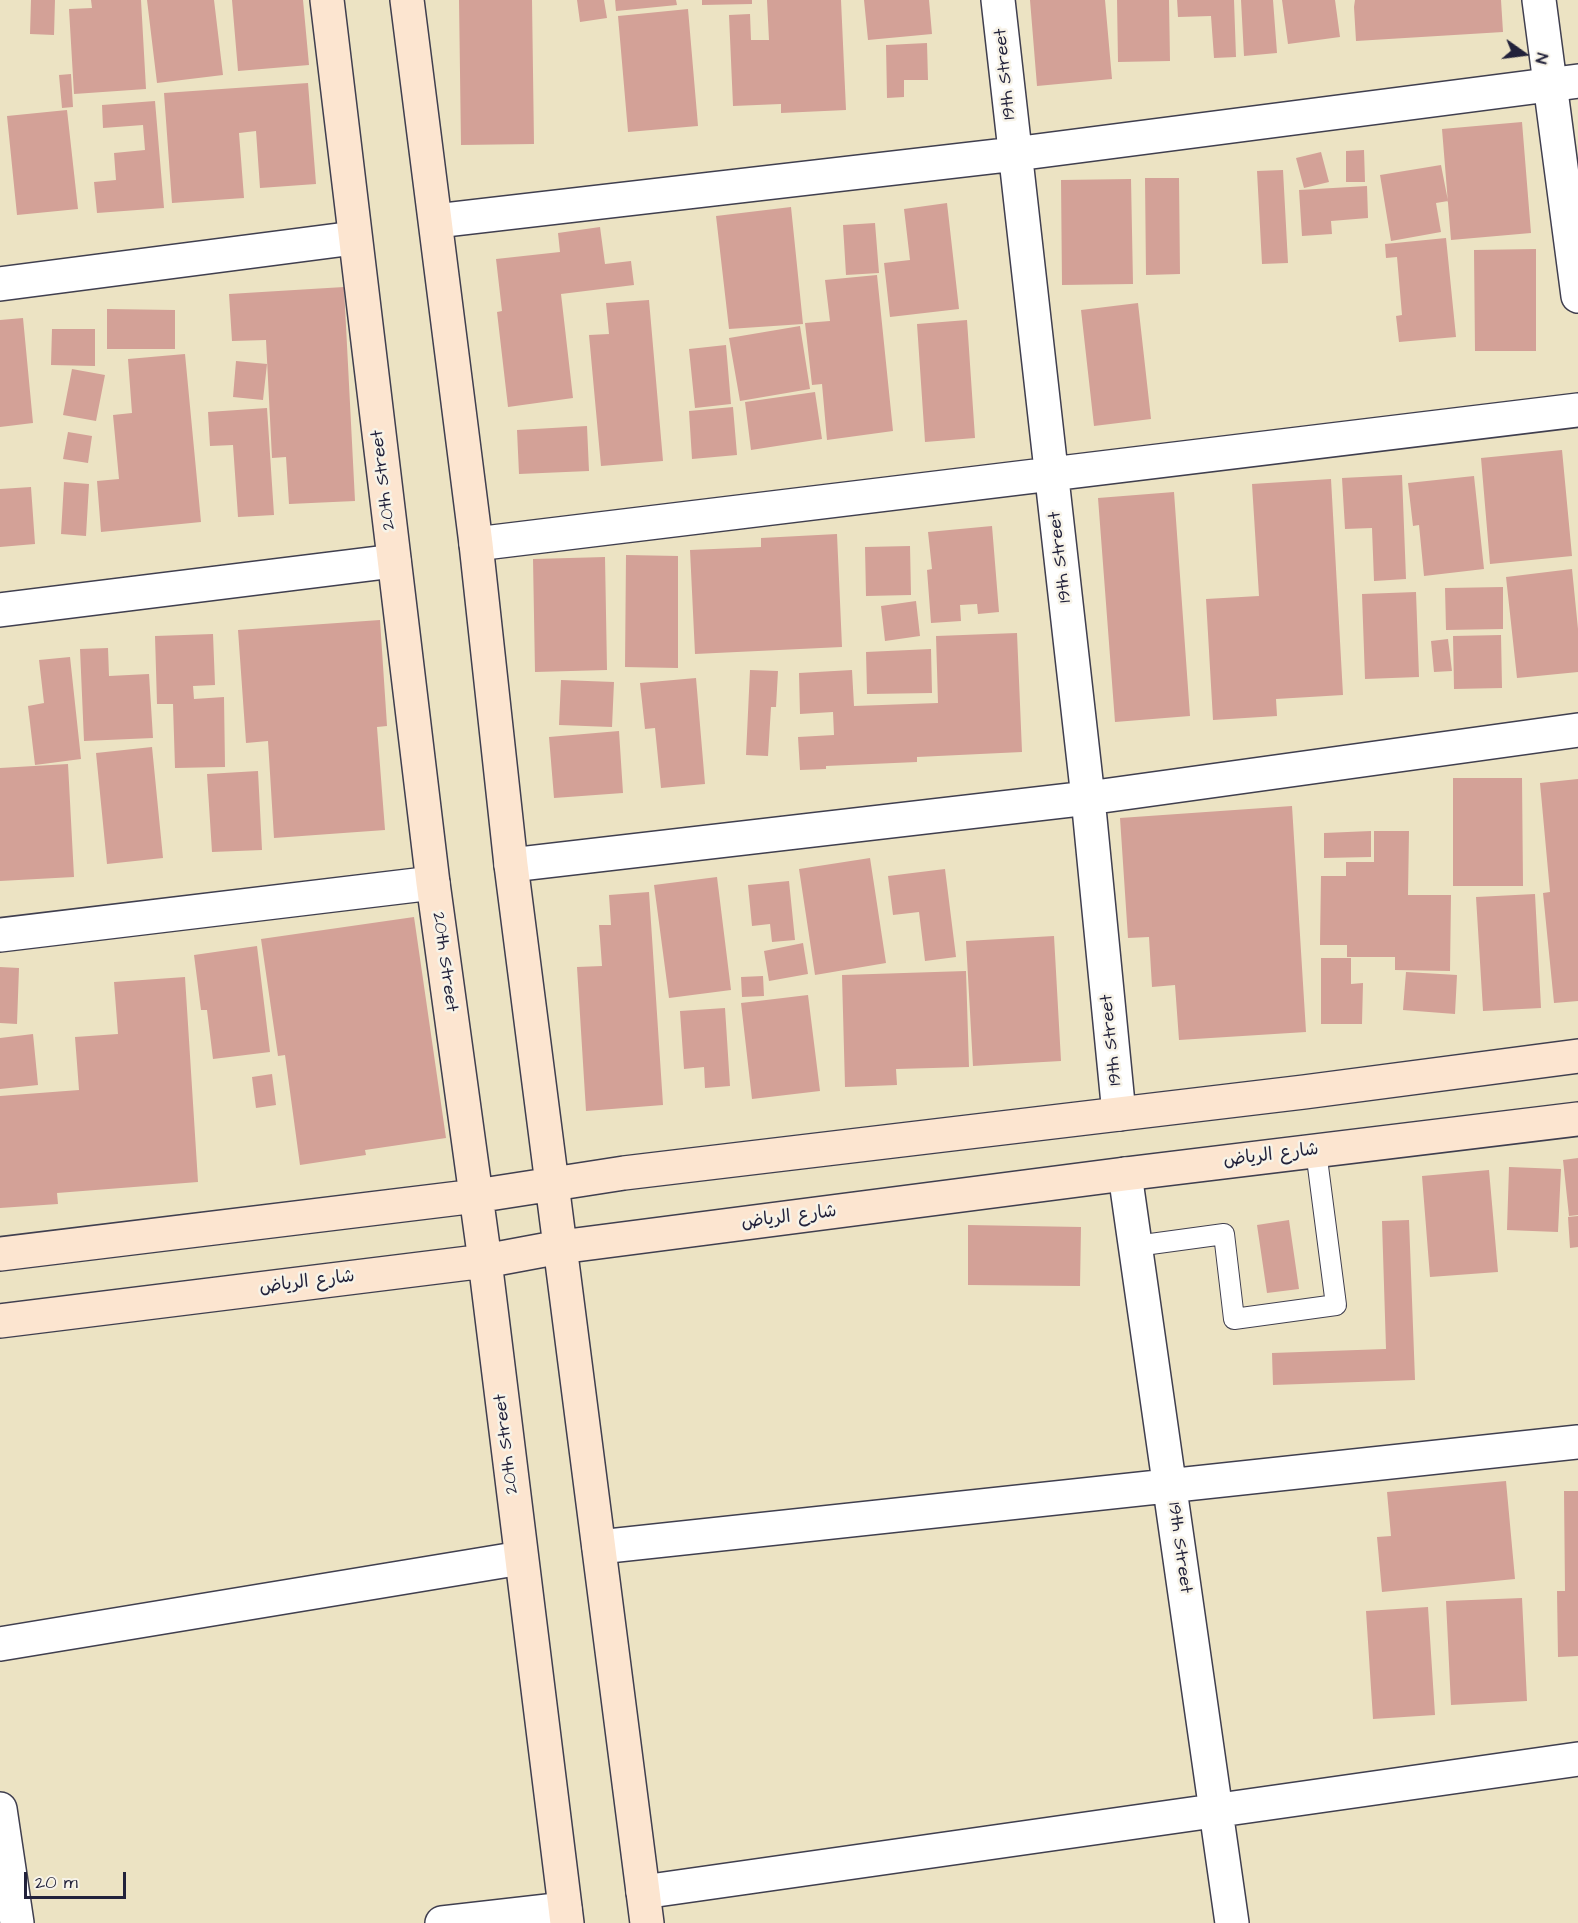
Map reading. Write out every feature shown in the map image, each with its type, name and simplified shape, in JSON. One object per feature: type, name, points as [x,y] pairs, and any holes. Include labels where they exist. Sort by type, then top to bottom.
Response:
[{"type":"street","name":"20th Street","points":[[327,0],[433,883],[485,1261],[566,1916]]},
{"type":"street","points":[[407,0],[476,544],[512,865],[645,1907],[1217,1809],[1578,1759]]},
{"type":"street","name":"19th Street","points":[[998,0],[1088,798],[1119,1114]]},
{"type":"street","points":[[1539,0],[1564,82],[1578,296]]},
{"type":"street","points":[[436,221],[1015,154],[1564,82]]},
{"type":"street","points":[[0,284],[354,238]]},
{"type":"street","points":[[476,544],[1578,410]]},
{"type":"street","points":[[0,610],[394,561]]},
{"type":"street","points":[[512,865],[1088,798],[1578,730]]},
{"type":"street","points":[[0,935],[433,883]]},
{"type":"street","points":[[0,1254],[476,1196],[635,1172],[1578,1056]]},
{"type":"street","name":"شارع الرياض","points":[[0,1321],[485,1261],[560,1247],[1125,1174],[1578,1119]]},
{"type":"street","name":"19th Street","points":[[1125,1174],[1233,1923]]},
{"type":"street","points":[[599,1547],[1578,1442]]},
{"type":"street","points":[[0,1644],[521,1557]]},
{"type":"street","points":[[0,1809],[17,1923]]},
{"type":"street","points":[[442,1923],[566,1916]]},
{"type":"lane","points":[[1136,1246],[1224,1234],[1234,1319],[1336,1305],[1316,1151]]},
{"type":"building","points":[[31,0],[55,0],[54,35],[30,34]]},
{"type":"building","points":[[91,0],[141,0],[146,89],[74,94],[69,9],[92,8]]},
{"type":"building","points":[[147,0],[214,0],[223,75],[157,83]]},
{"type":"building","points":[[232,0],[303,0],[309,65],[238,71]]},
{"type":"building","points":[[459,0],[532,0],[534,144],[461,145]]},
{"type":"building","points":[[577,0],[604,0],[607,18],[580,22]]},
{"type":"building","points":[[615,0],[676,0],[677,5],[616,11]]},
{"type":"building","points":[[702,0],[752,0],[752,4],[702,5]]},
{"type":"building","points":[[767,0],[841,0],[846,110],[781,113],[781,104],[733,106],[729,15],[750,14],[751,40],[769,40]]},
{"type":"building","points":[[864,0],[929,0],[932,34],[868,40]]},
{"type":"building","points":[[1030,0],[1105,0],[1112,79],[1037,86]]},
{"type":"building","points":[[1117,0],[1169,0],[1170,61],[1118,62]]},
{"type":"building","points":[[1177,0],[1234,0],[1236,57],[1214,58],[1211,16],[1178,17]]},
{"type":"building","points":[[1241,0],[1273,0],[1277,53],[1244,56]]},
{"type":"building","points":[[1282,0],[1335,0],[1340,37],[1288,44]]},
{"type":"building","points":[[1355,0],[1501,0],[1503,32],[1356,41]]},
{"type":"building","points":[[688,9],[698,126],[628,132],[618,16]]},
{"type":"building","points":[[927,43],[928,80],[904,80],[904,97],[887,98],[886,45]]},
{"type":"building","points":[[71,74],[73,107],[62,108],[59,75]]},
{"type":"building","points":[[308,83],[316,184],[260,188],[256,131],[239,133],[244,198],[172,203],[164,93]]},
{"type":"building","points":[[155,101],[164,208],[97,213],[94,182],[116,180],[114,153],[145,150],[143,125],[103,128],[102,105]]},
{"type":"building","points":[[67,110],[78,209],[17,215],[7,116]]},
{"type":"building","points":[[1522,122],[1531,233],[1451,240],[1442,129]]},
{"type":"building","points":[[1364,150],[1365,182],[1346,182],[1346,151]]},
{"type":"building","points":[[1321,152],[1329,182],[1304,188],[1296,158]]},
{"type":"building","points":[[1441,165],[1448,201],[1436,203],[1441,232],[1391,241],[1380,175]]},
{"type":"building","points":[[1283,170],[1288,263],[1262,264],[1257,171]]},
{"type":"building","points":[[1145,178],[1179,178],[1180,274],[1146,275]]},
{"type":"building","points":[[1131,179],[1133,284],[1062,285],[1061,180]]},
{"type":"building","points":[[1367,186],[1368,218],[1331,221],[1332,234],[1302,236],[1299,190]]},
{"type":"building","points":[[947,203],[959,309],[890,317],[884,263],[910,260],[904,209]]},
{"type":"building","points":[[791,207],[803,324],[729,329],[716,216]]},
{"type":"building","points":[[875,223],[879,273],[846,275],[843,225]]},
{"type":"building","points":[[600,227],[605,264],[631,261],[634,285],[561,294],[573,398],[508,407],[497,312],[502,311],[496,259],[560,252],[558,233]]},
{"type":"building","points":[[1446,238],[1456,337],[1399,342],[1396,316],[1402,315],[1397,257],[1386,258],[1385,244]]},
{"type":"building","points":[[1536,249],[1536,351],[1475,351],[1474,250]]},
{"type":"building","points":[[877,275],[893,431],[827,440],[822,384],[812,385],[805,323],[830,321],[825,280]]},
{"type":"building","points":[[344,287],[355,501],[289,504],[286,457],[272,458],[266,340],[232,341],[229,294]]},
{"type":"building","points":[[649,300],[663,461],[601,466],[589,335],[609,334],[606,303]]},
{"type":"building","points":[[1138,303],[1151,419],[1094,426],[1081,310]]},
{"type":"building","points":[[107,309],[175,310],[175,349],[107,349]]},
{"type":"building","points":[[23,318],[33,423],[0,427],[0,320]]},
{"type":"building","points":[[967,320],[975,438],[925,442],[917,324]]},
{"type":"building","points":[[800,326],[810,389],[740,401],[729,338]]},
{"type":"building","points":[[52,329],[95,329],[95,366],[51,365]]},
{"type":"building","points":[[726,345],[731,404],[695,408],[689,349]]},
{"type":"building","points":[[185,354],[201,522],[101,532],[97,481],[119,479],[113,415],[132,413],[128,359]]},
{"type":"building","points":[[236,361],[267,364],[263,400],[233,397]]},
{"type":"building","points":[[72,369],[105,375],[96,421],[63,415]]},
{"type":"building","points":[[815,392],[822,439],[751,450],[745,402]]},
{"type":"building","points":[[733,407],[737,455],[692,459],[689,411]]},
{"type":"building","points":[[267,408],[274,515],[238,517],[233,445],[210,446],[208,412]]},
{"type":"building","points":[[587,426],[589,471],[519,474],[517,430]]},
{"type":"building","points":[[68,432],[92,436],[88,463],[63,459]]},
{"type":"building","points":[[1562,450],[1572,556],[1490,564],[1481,458]]},
{"type":"building","points":[[1402,475],[1406,579],[1374,581],[1372,528],[1345,529],[1342,478]]},
{"type":"building","points":[[1474,476],[1484,569],[1424,576],[1419,525],[1413,526],[1408,483]]},
{"type":"building","points":[[1331,479],[1343,695],[1276,699],[1277,716],[1213,720],[1206,599],[1259,596],[1252,484]]},
{"type":"building","points":[[64,482],[89,484],[86,536],[61,534]]},
{"type":"building","points":[[31,487],[35,544],[0,547],[0,489]]},
{"type":"building","points":[[1174,492],[1190,716],[1115,722],[1098,498]]},
{"type":"building","points":[[992,526],[999,612],[978,614],[977,604],[960,605],[961,621],[931,623],[927,570],[932,569],[928,532]]},
{"type":"building","points":[[837,534],[842,647],[695,654],[690,550],[761,547],[761,538]]},
{"type":"building","points":[[910,546],[911,595],[866,596],[865,547]]},
{"type":"building","points":[[626,555],[678,556],[678,668],[625,667]]},
{"type":"building","points":[[605,557],[607,670],[535,672],[533,559]]},
{"type":"building","points":[[1572,569],[1578,629],[1578,672],[1517,678],[1506,577]]},
{"type":"building","points":[[1503,587],[1503,629],[1446,630],[1445,588]]},
{"type":"building","points":[[1416,592],[1419,677],[1365,679],[1362,594]]},
{"type":"building","points":[[916,601],[920,636],[885,641],[881,606]]},
{"type":"building","points":[[380,620],[387,726],[377,727],[385,830],[274,838],[268,741],[246,743],[238,630]]},
{"type":"building","points":[[1017,633],[1022,752],[917,757],[917,762],[826,766],[826,769],[800,770],[798,737],[834,735],[833,712],[800,714],[799,673],[852,670],[854,706],[938,703],[936,636]]},
{"type":"building","points":[[213,634],[215,685],[193,686],[194,699],[224,697],[225,767],[175,768],[173,704],[157,704],[155,636]]},
{"type":"building","points":[[1501,635],[1502,688],[1454,689],[1453,636]]},
{"type":"building","points":[[1448,639],[1452,671],[1434,672],[1431,641]]},
{"type":"building","points":[[108,648],[109,676],[149,674],[153,738],[84,741],[80,649]]},
{"type":"building","points":[[931,649],[932,693],[867,694],[866,652]]},
{"type":"building","points":[[70,657],[81,759],[35,765],[28,706],[44,703],[39,660]]},
{"type":"building","points":[[750,670],[778,671],[776,707],[771,707],[768,756],[746,755]]},
{"type":"building","points":[[696,678],[705,784],[661,788],[655,728],[645,729],[640,683]]},
{"type":"building","points":[[561,680],[614,682],[612,727],[559,725]]},
{"type":"building","points":[[619,731],[623,793],[554,798],[549,737]]},
{"type":"building","points":[[152,747],[163,858],[107,864],[96,753]]},
{"type":"building","points":[[68,764],[74,877],[0,881],[0,768]]},
{"type":"building","points":[[258,771],[262,850],[212,852],[207,774]]},
{"type":"building","points":[[1453,778],[1522,778],[1523,886],[1453,886]]},
{"type":"building","points":[[1578,779],[1578,1001],[1554,1003],[1543,893],[1550,892],[1540,783]]},
{"type":"building","points":[[1292,806],[1306,1032],[1179,1040],[1175,985],[1152,987],[1149,937],[1128,938],[1120,818]]},
{"type":"building","points":[[1371,831],[1371,857],[1324,858],[1324,833]]},
{"type":"building","points":[[1374,831],[1409,831],[1408,895],[1451,895],[1450,971],[1395,970],[1395,957],[1347,957],[1347,945],[1320,945],[1321,876],[1346,876],[1346,862],[1374,862]]},
{"type":"building","points":[[870,858],[886,963],[815,975],[799,869]]},
{"type":"building","points":[[945,869],[956,957],[925,961],[919,912],[893,915],[888,876]]},
{"type":"building","points":[[717,877],[731,990],[669,998],[654,885]]},
{"type":"building","points":[[789,881],[795,940],[772,942],[770,924],[752,926],[748,885]]},
{"type":"building","points":[[649,892],[663,1105],[586,1111],[577,967],[602,966],[599,925],[611,925],[609,895]]},
{"type":"building","points":[[1535,894],[1541,1008],[1483,1011],[1476,897]]},
{"type":"building","points":[[414,917],[446,1138],[365,1150],[366,1155],[300,1165],[285,1055],[278,1056],[261,939]]},
{"type":"building","points":[[1054,936],[1061,1061],[973,1066],[966,941]]},
{"type":"building","points":[[803,943],[808,974],[769,981],[764,951]]},
{"type":"building","points":[[257,946],[270,1052],[213,1059],[207,1010],[201,1010],[194,955]]},
{"type":"building","points":[[1321,958],[1351,958],[1351,984],[1363,983],[1362,1024],[1321,1024]]},
{"type":"building","points":[[0,967],[19,968],[17,1024],[0,1023]]},
{"type":"building","points":[[966,971],[969,1067],[896,1069],[897,1085],[845,1087],[842,975]]},
{"type":"building","points":[[1406,972],[1457,975],[1455,1014],[1403,1010]]},
{"type":"building","points":[[763,976],[764,996],[742,997],[741,977]]},
{"type":"building","points":[[185,977],[198,1182],[57,1193],[58,1204],[0,1208],[0,1096],[79,1090],[75,1037],[118,1034],[114,982]]},
{"type":"building","points":[[808,995],[820,1091],[752,1099],[741,1003]]},
{"type":"building","points":[[725,1008],[730,1086],[705,1088],[704,1067],[684,1069],[680,1011]]},
{"type":"building","points":[[33,1034],[38,1085],[0,1089],[0,1038]]},
{"type":"building","points":[[272,1074],[276,1105],[256,1108],[252,1077]]},
{"type":"building","points":[[1578,1158],[1578,1215],[1569,1216],[1563,1160]]},
{"type":"building","points":[[1509,1167],[1561,1169],[1558,1232],[1507,1230]]},
{"type":"building","points":[[1489,1170],[1498,1272],[1430,1277],[1422,1176]]},
{"type":"building","points":[[1578,1216],[1578,1247],[1570,1248],[1568,1217]]},
{"type":"building","points":[[1289,1220],[1299,1289],[1267,1293],[1257,1225]]},
{"type":"building","points":[[1409,1220],[1415,1380],[1273,1385],[1272,1353],[1386,1349],[1382,1221]]},
{"type":"building","points":[[968,1225],[1081,1227],[1080,1286],[968,1285]]},
{"type":"building","points":[[1506,1481],[1515,1579],[1382,1592],[1377,1537],[1391,1536],[1387,1492]]},
{"type":"building","points":[[1564,1491],[1578,1491],[1578,1656],[1558,1657],[1557,1591],[1565,1591]]},
{"type":"building","points":[[1522,1598],[1527,1701],[1451,1705],[1446,1601]]},
{"type":"building","points":[[1428,1607],[1435,1715],[1373,1719],[1366,1611]]}]
